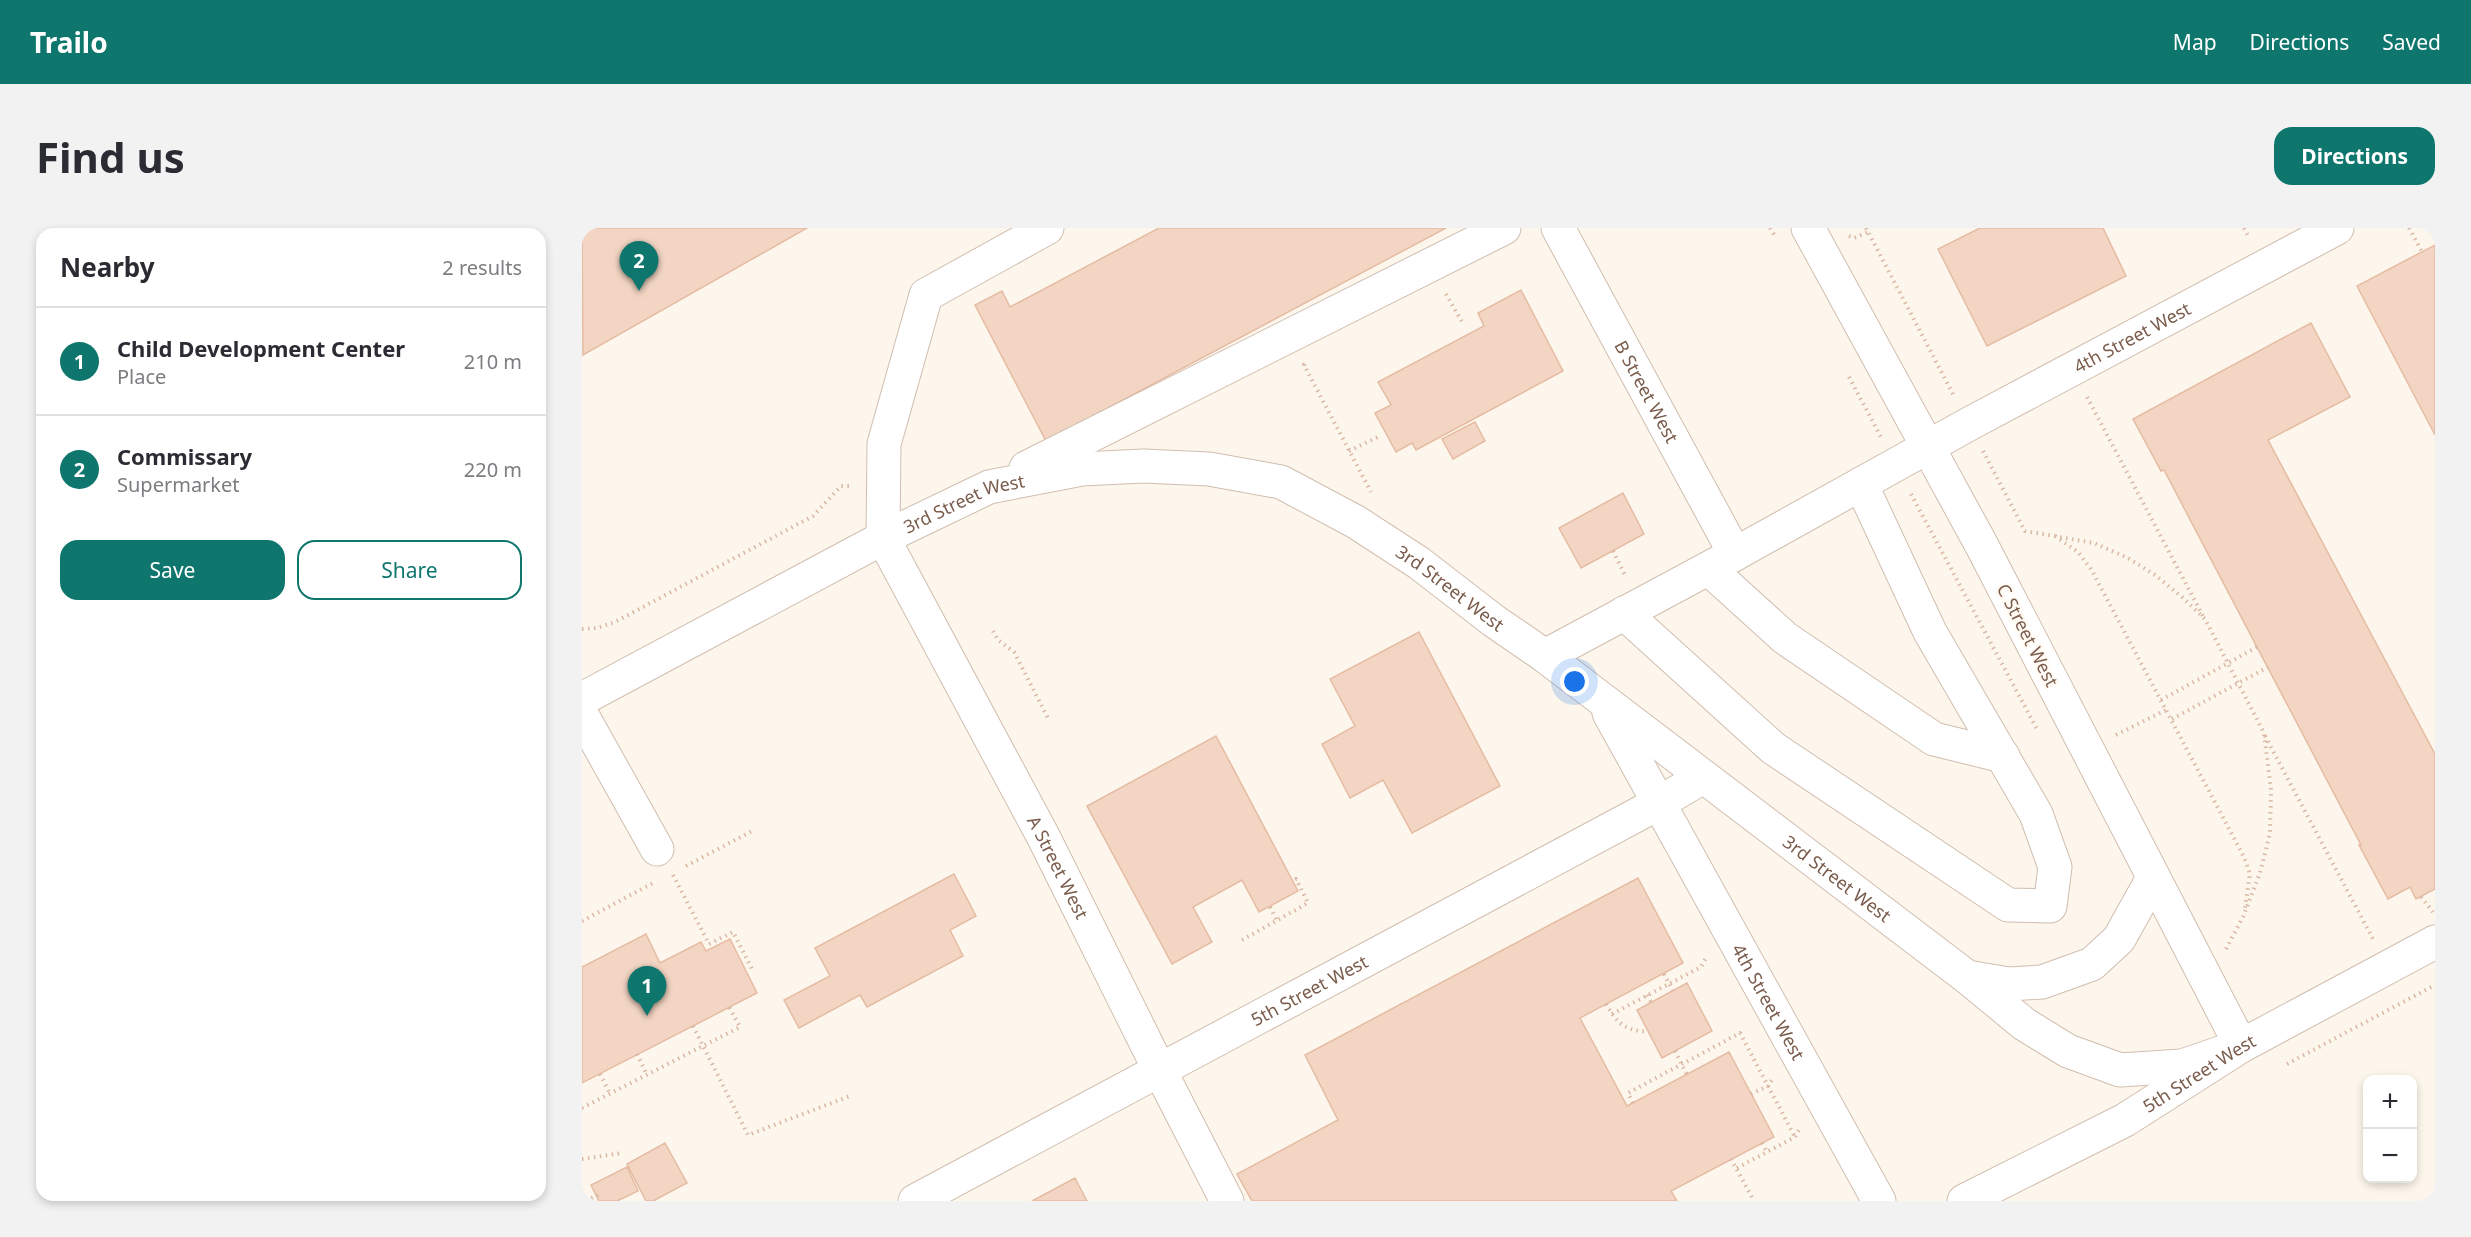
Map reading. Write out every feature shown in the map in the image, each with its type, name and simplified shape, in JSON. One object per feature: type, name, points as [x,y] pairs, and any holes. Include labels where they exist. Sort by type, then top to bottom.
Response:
[{"type":"street","points":[[883,538],[884,444],[926,295],[1047,228]]},
{"type":"street","points":[[990,487],[1504,228]]},
{"type":"street","name":"B Street West","points":[[1558,228],[1722,562],[1785,638],[1934,739],[2003,756]]},
{"type":"street","name":"C Street West","points":[[1808,228],[1981,544],[2241,1046]]},
{"type":"street","name":"4th Street West","points":[[1722,562],[1969,424],[2337,228]]},
{"type":"street","name":"3rd Street West","points":[[582,699],[883,538],[990,487],[1082,469],[1143,466],[1209,469],[1281,482],[1356,522],[1419,563],[1967,977],[2024,1024],[2068,1051],[2120,1070],[2182,1066],[2241,1046]]},
{"type":"street","points":[[1624,613],[1773,748],[2007,905],[2050,906],[2055,867],[2036,814],[1930,632],[1860,484]]},
{"type":"street","name":"A Street West","points":[[883,538],[1044,838],[1227,1201]]},
{"type":"street","points":[[1545,656],[1722,562]]},
{"type":"street","name":"4th Street West","points":[[1603,700],[1879,1201]]},
{"type":"street","points":[[582,715],[665,861]]},
{"type":"street","name":"5th Street West","points":[[915,1201],[1659,803],[1703,777]]},
{"type":"street","points":[[1967,977],[2009,984],[2042,982],[2092,964],[2119,939],[2153,878]]},
{"type":"street","name":"5th Street West","points":[[1964,1201],[2125,1120],[2241,1046],[2435,942]]},
{"type":"path","points":[[2409,228],[2422,252]]},
{"type":"path","points":[[1842,234],[1854,238],[1867,230],[2025,531],[2054,534],[2094,543],[2128,558],[2155,575],[2205,619]]},
{"type":"path","points":[[1444,290],[1462,322]]},
{"type":"path","points":[[1314,360],[1304,365],[1371,493]]},
{"type":"path","points":[[2081,364],[2086,396],[2378,949]]},
{"type":"path","points":[[1349,451],[1377,437]]},
{"type":"path","points":[[582,629],[597,628],[615,622],[813,516],[841,486],[883,485]]},
{"type":"path","points":[[2054,534],[2078,552],[2091,569],[2244,857],[2250,874],[2243,917]]},
{"type":"path","points":[[993,631],[998,640],[1014,652],[1049,720]]},
{"type":"path","points":[[2161,700],[2257,647]]},
{"type":"path","points":[[2172,719],[2268,667]]},
{"type":"path","points":[[2226,955],[2226,948],[2243,917],[2260,873],[2270,833],[2271,790],[2264,733]]},
{"type":"path","points":[[665,861],[709,944],[733,932],[752,969]]},
{"type":"path","points":[[1242,940],[1308,903],[1296,879],[1293,881]]},
{"type":"path","points":[[2421,897],[2435,915]]},
{"type":"path","points":[[1270,907],[1277,921]]},
{"type":"path","points":[[1612,1014],[1701,967],[1725,921]]},
{"type":"path","points":[[1664,974],[1673,991]]},
{"type":"path","points":[[2287,1064],[2435,985]]},
{"type":"path","points":[[1647,995],[1651,1002]]},
{"type":"path","points":[[1606,1004],[1620,1024],[1630,1030],[1649,1032]]},
{"type":"path","points":[[582,1108],[740,1027],[729,1007]]},
{"type":"path","points":[[693,1026],[748,1135],[850,1096]]},
{"type":"path","points":[[1633,1103],[1628,1093],[1740,1032],[1795,1137]]},
{"type":"path","points":[[1675,1051],[1687,1075]]},
{"type":"path","points":[[637,1054],[647,1075]]},
{"type":"path","points":[[600,1074],[610,1094]]},
{"type":"path","points":[[1737,1168],[1795,1137],[1819,1093]]},
{"type":"path","points":[[1762,1143],[1767,1152]]},
{"type":"path","points":[[582,1159],[622,1153]]},
{"type":"path","points":[[1731,1159],[1754,1201]]},
{"type":"path","points":[[586,1201],[598,1195]]},
{"type":"building","points":[[582,228],[807,228],[583,355]]},
{"type":"building","points":[[1159,228],[1446,228],[1046,441],[975,305],[1002,291],[1010,307]]},
{"type":"building","points":[[1980,228],[2103,228],[2126,276],[1987,346],[1938,249]]},
{"type":"building","points":[[2435,245],[2435,435],[2357,286]]},
{"type":"building","points":[[1521,290],[1563,371],[1416,450],[1412,443],[1396,452],[1375,413],[1391,405],[1378,382],[1484,326],[1478,313]]},
{"type":"building","points":[[2311,323],[2350,397],[2268,440],[2435,754],[2435,889],[2416,899],[2410,887],[2388,899],[2164,470],[2161,471],[2133,419]]},
{"type":"building","points":[[1475,422],[1485,441],[1453,459],[1442,439]]},
{"type":"building","points":[[1623,493],[1644,534],[1581,568],[1559,528]]},
{"type":"building","points":[[1419,632],[1500,786],[1412,833],[1383,780],[1350,798],[1322,744],[1355,726],[1330,679]]},
{"type":"building","points":[[1216,736],[1298,891],[1259,912],[1242,880],[1193,907],[1212,942],[1172,964],[1087,806]]},
{"type":"building","points":[[954,874],[976,916],[950,930],[963,956],[867,1007],[860,995],[799,1028],[784,1000],[830,976],[815,948]]},
{"type":"building","points":[[1638,878],[1683,963],[1580,1018],[1627,1106],[1729,1052],[1774,1137],[1671,1191],[1677,1201],[1252,1201],[1237,1174],[1338,1120],[1305,1055]]},
{"type":"building","points":[[646,934],[660,963],[701,942],[706,951],[730,939],[757,993],[582,1083],[582,967]]},
{"type":"building","points":[[1687,983],[1712,1031],[1662,1058],[1637,1010]]},
{"type":"building","points":[[665,1143],[687,1183],[653,1201],[646,1201],[627,1164]]},
{"type":"building","points":[[627,1167],[638,1191],[617,1201],[599,1201],[591,1185]]},
{"type":"building","points":[[1075,1178],[1087,1201],[1032,1201]]},
{"type":"place","name":"Commissary","points":[[639,291]]},
{"type":"place","name":"Child Development Center","points":[[647,1016]]}]
